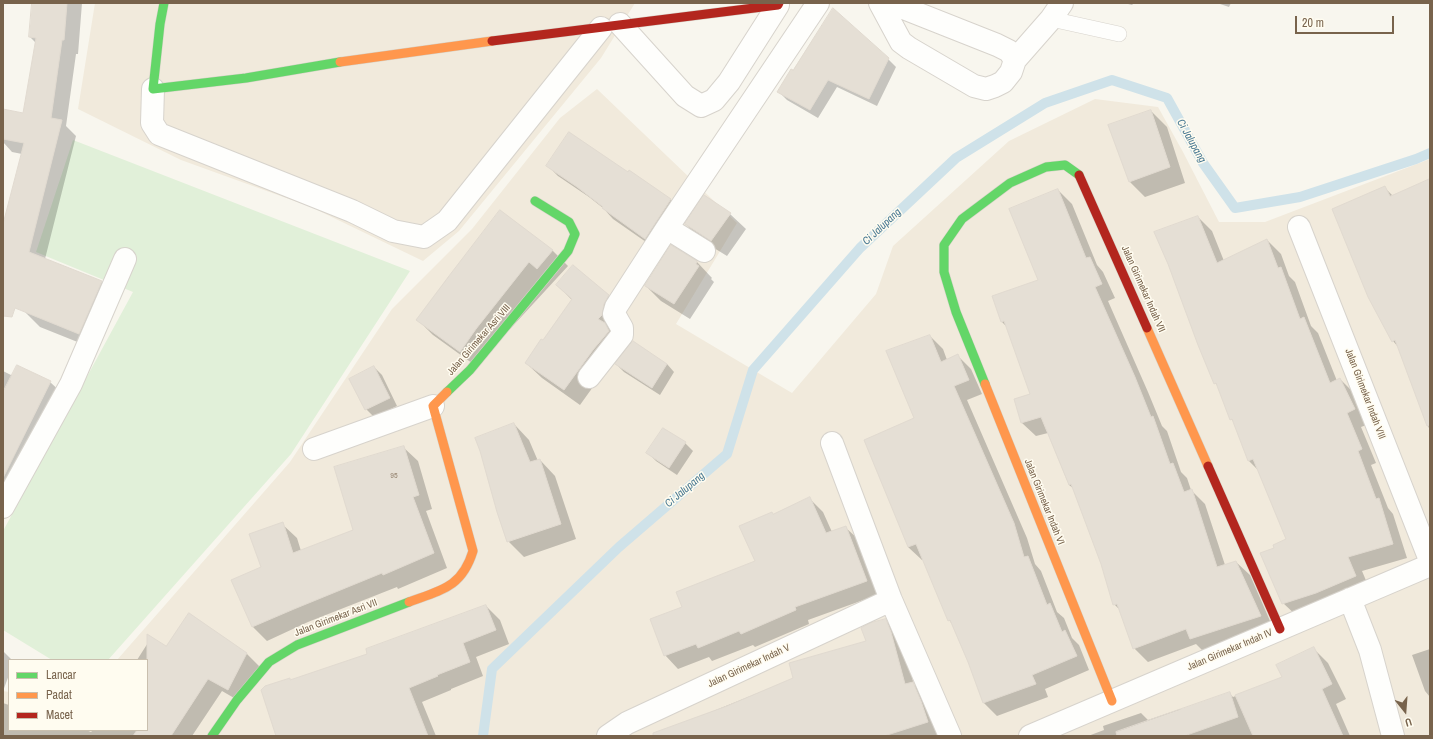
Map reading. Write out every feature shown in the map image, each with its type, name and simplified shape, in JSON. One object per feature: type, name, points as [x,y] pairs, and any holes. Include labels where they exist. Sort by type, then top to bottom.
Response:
[{"type":"street","points":[[164,3],[160,24],[153,89],[152,123],[159,134],[352,211],[392,231],[424,237],[447,221],[610,26]]},
{"type":"street","points":[[589,377],[622,335],[622,328],[614,314],[616,307],[667,228],[818,3]]},
{"type":"street","points":[[880,3],[901,42],[974,86],[986,89],[1003,82],[1011,72],[1015,60],[1057,11]]},
{"type":"street","points":[[891,3],[997,45],[1009,51],[1015,60]]},
{"type":"street","points":[[153,89],[246,78],[365,58],[452,46],[778,4]]},
{"type":"street","points":[[610,26],[684,96],[701,106],[714,100],[729,82],[778,4]]},
{"type":"street","name":"Jalan Girimekar Indah VII","points":[[956,312],[944,272],[944,245],[962,219],[1010,183],[1046,167],[1065,165],[1080,175],[1280,629]]},
{"type":"street","name":"Jalan Girimekar Asri VIII","points":[[432,406],[470,370],[568,251],[574,234],[569,222],[535,201]]},
{"type":"street","points":[[667,228],[704,252]]},
{"type":"street","name":"Jalan Girimekar Indah VIII","points":[[1300,228],[1430,560]]},
{"type":"street","points":[[3,507],[71,384],[125,259]]},
{"type":"street","name":"Jalan Girimekar Indah VI","points":[[956,312],[1112,700]]},
{"type":"street","points":[[314,449],[432,406]]},
{"type":"street","name":"Jalan Girimekar Asri VII","points":[[212,736],[237,700],[269,662],[297,645],[447,588],[462,577],[469,564],[473,551],[432,406]]},
{"type":"street","points":[[832,443],[891,600],[950,736]]},
{"type":"street","name":"Jalan Girimekar Indah IV","points":[[1030,736],[1430,565]]},
{"type":"street","points":[[1350,599],[1370,650],[1393,736]]},
{"type":"street","name":"Jalan Girimekar Indah V","points":[[608,736],[628,723],[891,600]]},
{"type":"lane","points":[[1057,11],[1119,34]]},
{"type":"shaded area","points":[[95,3],[635,3],[601,58],[459,231],[423,261],[311,207],[181,160],[78,109]]},
{"type":"shaded area","points":[[597,89],[737,223],[676,324],[792,393],[876,294],[893,246],[1009,141],[1095,99],[1158,107],[1219,222],[1265,222],[1430,159],[1430,736],[3,736],[3,691],[8,692],[8,731],[148,731],[148,659],[118,659],[290,462],[392,309],[472,229],[560,118]]},
{"type":"green space","points":[[73,140],[410,271],[291,454],[109,659],[50,659],[3,630],[3,531],[133,292],[36,252]]},
{"type":"building","points":[[32,3],[67,3],[64,40],[62,40],[51,118],[62,120],[29,252],[102,281],[79,334],[15,308],[12,317],[3,316],[3,224],[24,143],[3,139],[3,109],[23,113],[36,38],[29,37]]},
{"type":"building","points":[[833,8],[889,58],[869,99],[828,80],[810,110],[777,92]]},
{"type":"building","points":[[1151,110],[1170,167],[1129,182],[1108,125]]},
{"type":"building","points":[[569,132],[671,199],[645,239],[602,208],[603,207],[577,187],[546,166]]},
{"type":"building","points":[[1430,179],[1430,425],[1427,426],[1395,340],[1392,342],[1368,297],[1332,209],[1385,186],[1390,196]]},
{"type":"building","points":[[1058,189],[1086,258],[1090,257],[1102,284],[1095,287],[1151,417],[1153,416],[1170,464],[1173,463],[1184,492],[1192,489],[1217,567],[1236,561],[1261,616],[1190,639],[1186,629],[1133,649],[1117,604],[1113,605],[1101,564],[1071,484],[1069,485],[1041,417],[1021,423],[1014,399],[1030,394],[1004,321],[1001,322],[992,296],[1038,280],[1009,209]]},
{"type":"building","points":[[704,195],[731,213],[711,241],[685,224]]},
{"type":"building","points":[[500,210],[553,250],[537,269],[529,262],[476,329],[460,352],[416,320]]},
{"type":"building","points":[[1198,216],[1217,263],[1267,239],[1278,268],[1281,267],[1300,319],[1304,317],[1330,383],[1340,378],[1355,409],[1347,413],[1362,449],[1358,451],[1376,499],[1379,498],[1393,544],[1348,557],[1356,576],[1316,593],[1282,604],[1260,553],[1274,548],[1273,545],[1286,539],[1253,459],[1248,461],[1232,419],[1230,420],[1216,383],[1214,384],[1168,264],[1154,232]]},
{"type":"building","points":[[671,245],[697,261],[696,264],[699,266],[674,304],[645,286]]},
{"type":"building","points":[[573,265],[609,295],[604,304],[602,315],[598,319],[605,323],[609,331],[564,390],[525,363],[541,339],[543,340],[572,299],[556,285]]},
{"type":"building","points":[[930,335],[941,362],[958,354],[969,380],[954,386],[1014,523],[1024,557],[1028,556],[1047,605],[1050,603],[1062,632],[1065,630],[1077,656],[1032,675],[1036,684],[983,703],[968,662],[950,620],[948,621],[916,544],[908,547],[864,440],[914,418],[886,351]]},
{"type":"building","points":[[633,341],[667,364],[652,388],[615,364]]},
{"type":"building","points":[[17,365],[51,381],[3,478],[3,392]]},
{"type":"building","points":[[374,366],[390,398],[365,410],[349,379]]},
{"type":"building","points":[[514,423],[530,462],[540,459],[561,524],[507,542],[475,438]]},
{"type":"building","points":[[663,428],[686,442],[669,468],[646,453]]},
{"type":"building","points":[[404,446],[419,495],[413,497],[434,553],[252,627],[231,580],[261,567],[249,534],[283,522],[293,553],[353,530],[334,467]]},
{"type":"building","points":[[810,497],[826,533],[846,526],[867,581],[795,607],[796,610],[741,634],[739,631],[698,648],[696,644],[664,656],[650,619],[682,607],[676,592],[755,561],[739,526],[772,512],[773,514]]},
{"type":"building","points":[[486,605],[496,630],[463,643],[470,662],[409,688],[428,736],[276,736],[261,690],[265,686],[290,678],[290,680],[367,654],[366,649]]},
{"type":"building","points":[[189,613],[247,653],[228,690],[208,679],[171,736],[133,736],[136,731],[148,731],[147,634],[166,646]]},
{"type":"building","points":[[886,619],[905,684],[913,682],[928,722],[884,736],[653,736],[653,733],[727,706],[793,678],[789,663],[866,641],[861,628],[870,623]]},
{"type":"building","points":[[1314,647],[1332,684],[1322,689],[1343,736],[1253,736],[1235,695],[1282,677],[1276,665]]},
{"type":"building","points":[[1230,692],[1238,717],[1184,736],[1117,736],[1116,732]]},
{"type":"waterway","name":"Ci Jalupang","points":[[483,736],[492,669],[619,547],[727,454],[753,370],[860,248],[956,158],[1045,103],[1112,80],[1167,98],[1203,163],[1235,208],[1300,197],[1430,153]]},
{"type":"traffic: fast","points":[[164,3],[160,24],[153,89],[246,78],[340,62]]},
{"type":"traffic: fast","points":[[985,384],[956,312],[944,272],[944,245],[962,219],[1010,183],[1046,167],[1065,165],[1079,175]]},
{"type":"traffic: fast","points":[[447,392],[470,370],[568,251],[575,234],[569,222],[535,201]]},
{"type":"traffic: fast","points":[[212,736],[237,700],[269,662],[297,645],[409,602]]},
{"type":"traffic: slow","points":[[340,62],[492,41]]},
{"type":"traffic: slow","points":[[1147,328],[1208,466]]},
{"type":"traffic: slow","points":[[985,384],[1112,701]]},
{"type":"traffic: slow","points":[[409,602],[441,590],[457,580],[468,563],[473,551],[433,406],[447,392]]},
{"type":"traffic: jam","points":[[492,41],[778,5],[779,3]]},
{"type":"traffic: jam","points":[[1079,175],[1147,328]]},
{"type":"traffic: jam","points":[[1208,466],[1280,629]]}]
